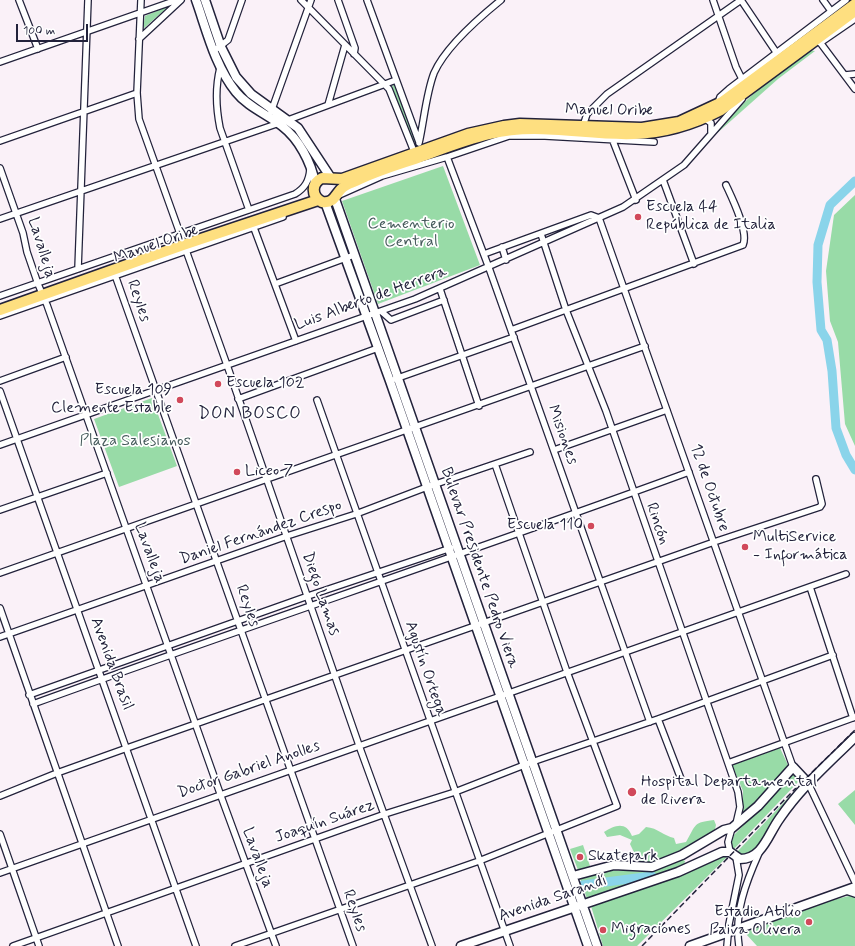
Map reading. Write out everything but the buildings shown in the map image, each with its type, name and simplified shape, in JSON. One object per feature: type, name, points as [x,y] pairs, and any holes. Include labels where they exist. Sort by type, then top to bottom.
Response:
[{"type":"highway","name":"Manuel Oribe","points":[[0,310],[14,302],[41,292],[300,199],[322,178],[342,179],[479,131],[520,124],[623,129],[655,127],[679,122],[722,105],[750,90],[855,4]]},
{"type":"highway","name":"Manuel Oribe","points":[[182,242],[329,199],[345,186],[419,152],[477,137],[506,131],[548,129],[634,134],[654,133],[680,127],[704,118],[734,94],[815,36],[855,11]]},
{"type":"highway","points":[[314,186],[329,199],[338,186],[332,179]]},
{"type":"highway","name":"Manuel Oribe","points":[[0,303],[14,302]]},
{"type":"street","points":[[19,0],[38,49]]},
{"type":"street","points":[[78,269],[88,0]]},
{"type":"street","name":"Diego Lamas","points":[[141,0],[136,93],[139,119],[227,365],[359,745],[432,946]]},
{"type":"street","points":[[0,62],[177,0]]},
{"type":"street","points":[[139,39],[181,0]]},
{"type":"street","points":[[196,0],[218,48],[239,81],[296,142],[310,165],[314,186]]},
{"type":"street","points":[[205,0],[218,48],[220,68],[217,78],[217,114],[249,210]]},
{"type":"street","points":[[218,48],[228,40],[242,0]]},
{"type":"street","points":[[301,0],[385,84],[392,94],[419,152]]},
{"type":"street","points":[[270,114],[311,0]]},
{"type":"street","points":[[338,0],[355,48],[354,54]]},
{"type":"street","points":[[419,152],[432,80],[438,67],[453,46],[480,18],[501,0]]},
{"type":"street","points":[[713,0],[736,67],[742,79]]},
{"type":"street","points":[[583,126],[587,114],[607,94],[741,0],[776,52]]},
{"type":"street","points":[[823,0],[831,11]]},
{"type":"street","points":[[815,36],[831,11],[846,0]]},
{"type":"street","points":[[367,1],[396,80],[419,152]]},
{"type":"street","points":[[712,132],[722,105],[724,93],[776,52],[855,19]]},
{"type":"street","points":[[815,36],[855,89]]},
{"type":"street","points":[[328,105],[345,45]]},
{"type":"street","points":[[220,68],[237,93],[270,114],[288,120],[298,128],[332,179]]},
{"type":"street","points":[[845,75],[855,74]]},
{"type":"street","points":[[0,219],[288,120],[396,80]]},
{"type":"street","name":"Luis Alberto de Herrera","points":[[0,445],[374,314],[440,289],[599,218],[636,200],[684,165],[750,90]]},
{"type":"street","points":[[0,141],[136,93]]},
{"type":"street","points":[[704,118],[711,123],[712,132]]},
{"type":"street","points":[[506,131],[519,136]]},
{"type":"street","name":"Manuel Oribe","points":[[0,316],[41,292],[115,275],[182,242],[254,228],[329,199],[382,176],[447,157],[502,138],[519,136],[654,142]]},
{"type":"street","points":[[613,141],[636,200]]},
{"type":"street","name":"Misiones","points":[[447,157],[514,336],[577,512],[624,652],[650,722]]},
{"type":"street","points":[[0,296],[41,292],[78,269],[182,242],[249,210],[295,194],[302,190],[309,178],[310,165]]},
{"type":"street","name":"Lavalleja","points":[[0,168],[41,292],[66,357],[220,794],[276,946]]},
{"type":"street","points":[[663,180],[694,264]]},
{"type":"street","points":[[511,330],[733,250],[744,243],[744,233],[737,208],[726,185]]},
{"type":"street","name":"Bulevar Presidente Pedro Viera","points":[[329,199],[340,214],[374,314],[394,379],[407,431],[459,554],[484,624],[504,695]]},
{"type":"street","name":"Bulevar Presidente Pedro Viera","points":[[329,199],[330,216],[346,259],[374,314],[378,348],[394,379],[415,428],[448,548],[476,627],[504,695],[578,905],[597,946]]},
{"type":"street","points":[[330,216],[336,219],[340,214]]},
{"type":"street","points":[[484,254],[591,215],[599,218]]},
{"type":"street","name":"12 de Octubre","points":[[599,218],[793,767]]},
{"type":"street","points":[[254,228],[296,341]]},
{"type":"street","name":"Rincón","points":[[541,234],[566,310],[612,430],[738,792],[740,802],[728,842],[739,868],[739,878],[728,931],[727,946]]},
{"type":"street","points":[[522,240],[526,251]]},
{"type":"street","points":[[502,247],[506,260]]},
{"type":"street","points":[[275,284],[354,256]]},
{"type":"street","name":"Reyles","points":[[115,275],[242,631],[339,911],[353,946]]},
{"type":"street","points":[[440,289],[479,406]]},
{"type":"street","points":[[374,314],[391,320],[444,300]]},
{"type":"street","points":[[394,379],[514,336]]},
{"type":"street","points":[[0,573],[337,456],[645,346]]},
{"type":"street","points":[[238,399],[378,348]]},
{"type":"street","points":[[0,381],[66,357]]},
{"type":"street","name":"Avenida Brasil","points":[[0,392],[196,946]]},
{"type":"street","name":"Agustín Ortega","points":[[317,400],[429,721],[510,946]]},
{"type":"street","points":[[554,450],[668,410]]},
{"type":"street","name":"Daniel Fernández Crespo","points":[[0,637],[287,536],[356,514],[431,485],[530,452]]},
{"type":"street","points":[[235,946],[411,886],[479,861],[617,806],[592,741],[495,464]]},
{"type":"street","points":[[33,704],[689,472]]},
{"type":"street","points":[[0,510],[107,473]]},
{"type":"street","points":[[0,796],[57,773],[126,748],[476,627],[714,542],[820,507],[822,504],[816,479]]},
{"type":"street","points":[[29,695],[99,669],[448,548],[456,550],[459,554]]},
{"type":"street","name":"Doctor Gabriel Anolles","points":[[0,873],[681,631],[846,574]]},
{"type":"street","points":[[728,763],[854,717],[810,587]]},
{"type":"street","points":[[0,608],[29,695],[118,946]]},
{"type":"street","name":"Joaquín Suárez","points":[[13,946],[385,814],[455,792],[528,764],[707,702],[833,655]]},
{"type":"street","points":[[658,719],[681,779]]},
{"type":"street","points":[[739,946],[737,928],[748,879],[759,853],[779,818],[808,783],[855,737]]},
{"type":"street","points":[[573,876],[614,865],[652,867],[682,855],[724,830],[734,826],[758,806],[793,767],[808,783],[855,882]]},
{"type":"street","name":"Bulevar Presidente Pedro Viera","points":[[552,832],[573,876],[588,946]]},
{"type":"street","points":[[0,834],[39,946]]},
{"type":"street","name":"Avenida Sarandí","points":[[461,946],[686,868],[722,852],[747,859],[759,853]]},
{"type":"street","points":[[682,855],[688,860],[686,868]]},
{"type":"street","points":[[739,878],[748,879]]},
{"type":"street","points":[[690,946],[728,931],[855,887]]},
{"type":"street","points":[[846,891],[855,894]]},
{"type":"green space","points":[[169,6],[143,29],[145,16]]},
{"type":"green space","points":[[809,50],[815,51],[778,79],[715,135],[725,122],[747,100],[771,79]]},
{"type":"green space","points":[[393,84],[395,85],[415,142],[413,141],[392,87]]},
{"type":"green space","name":"Cementerio Central","points":[[443,166],[480,265],[378,304],[342,201]]},
{"type":"green space","points":[[855,195],[855,446],[845,424],[838,342],[830,321],[826,271],[834,215]]},
{"type":"green space","name":"Plaza Salesianos","points":[[152,398],[177,466],[119,487],[94,419]]},
{"type":"green space","points":[[780,748],[788,765],[756,805],[742,816],[743,791],[732,765]]},
{"type":"green space","points":[[793,774],[799,781],[733,850],[731,844],[734,835]]},
{"type":"green space","points":[[801,784],[759,848],[748,855],[736,853]]},
{"type":"green space","points":[[855,790],[855,825],[838,804]]},
{"type":"green space","points":[[714,820],[716,825],[714,833],[683,851],[645,865],[634,853],[630,844],[632,840],[620,835],[607,837],[604,832],[616,826],[623,826],[630,831],[632,836],[639,834],[646,827],[657,830],[674,838],[676,844],[686,842],[694,827],[699,823]]},
{"type":"green space","name":"Skatepark","points":[[583,845],[590,866],[578,870],[570,849]]},
{"type":"green space","points":[[721,857],[727,857],[637,946],[603,946],[591,906],[677,876]]},
{"type":"green space","points":[[680,858],[685,861],[684,866],[597,897],[587,899],[580,878],[605,870],[650,872]]},
{"type":"green space","name":"Estadio Atilio Paiva Olivera","points":[[849,896],[855,897],[855,946],[757,946],[746,934],[754,927],[820,903]]},
{"type":"waterway","points":[[855,181],[830,205],[818,245],[817,282],[821,330],[827,340],[832,371],[836,428],[846,455],[855,470]]},
{"type":"waterway","points":[[583,885],[652,876]]},
{"type":"railway","points":[[642,946],[791,793],[855,730]]},
{"type":"place","name":"Escuela 44 República de Italia","points":[[638,217]]},
{"type":"place","name":"Escuela 102","points":[[218,384]]},
{"type":"place","name":"Escuela 109 Clemente Estable","points":[[180,400]]},
{"type":"place","name":"Liceo 7","points":[[237,472]]},
{"type":"place","name":"Escuela 110","points":[[591,526]]},
{"type":"place","name":"MultiService - Informática","points":[[745,547]]},
{"type":"place","name":"Hospital Departamental de Rivera","points":[[632,792]]},
{"type":"place","name":"Skatepark","points":[[580,857]]},
{"type":"place","name":"Estadio Atilio Paiva Olivera","points":[[809,922]]},
{"type":"place","name":"Migraciones","points":[[603,930]]},
{"type":"district","name":"DON BOSCO","points":[[250,414]]}]
